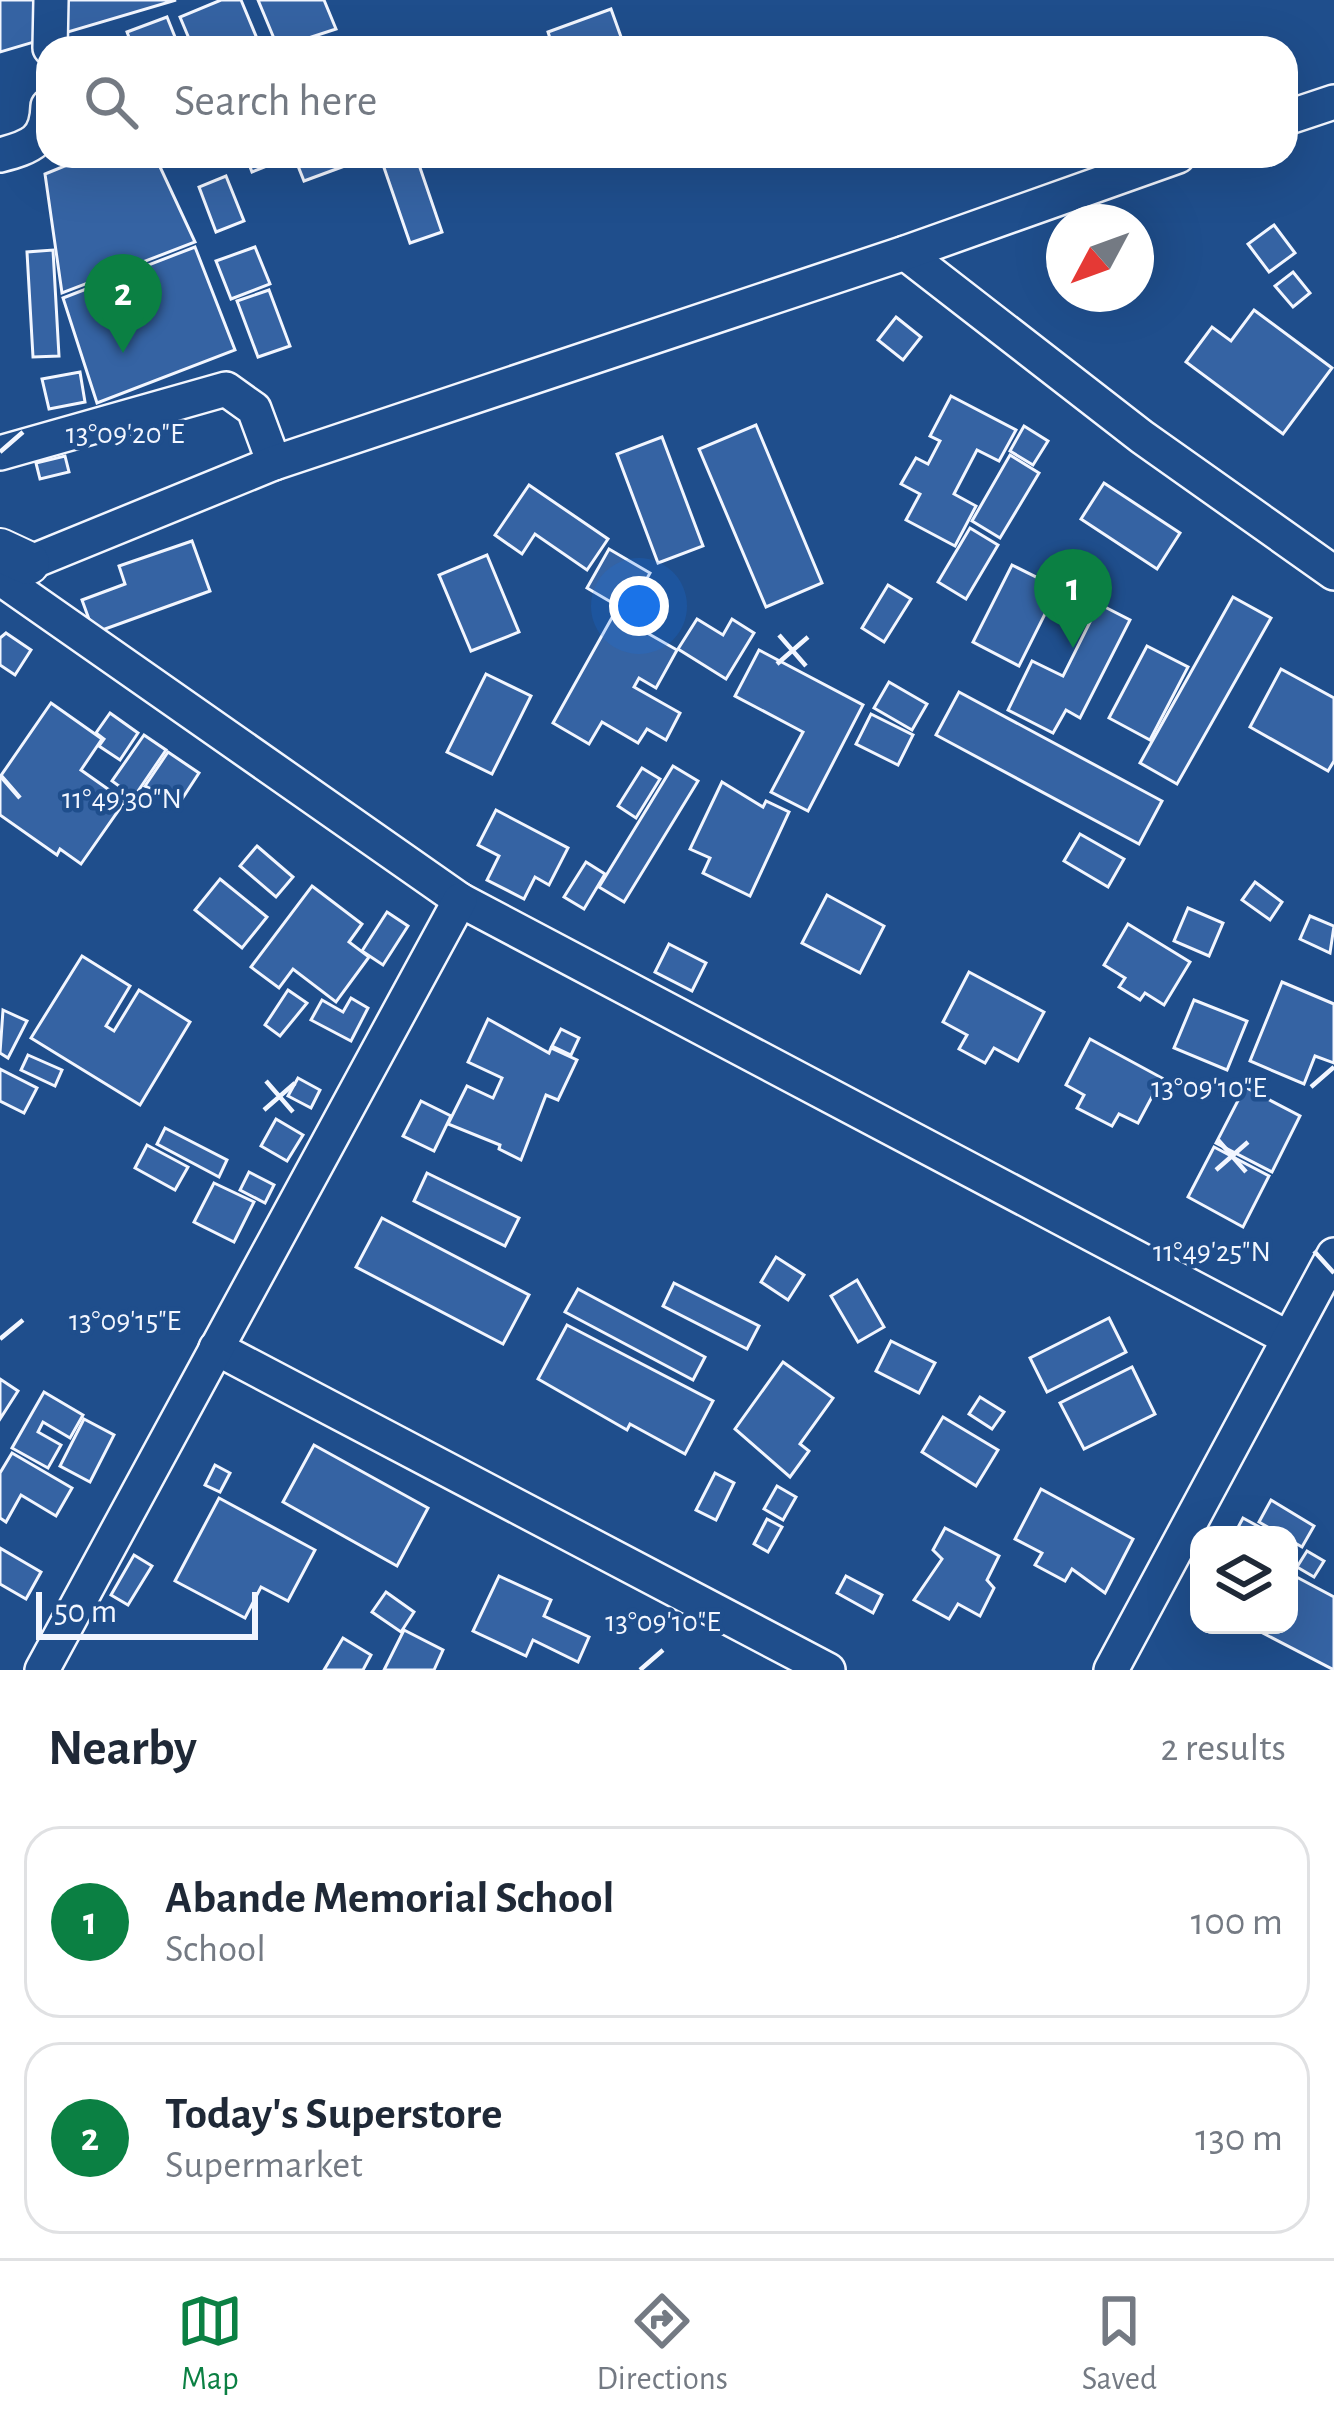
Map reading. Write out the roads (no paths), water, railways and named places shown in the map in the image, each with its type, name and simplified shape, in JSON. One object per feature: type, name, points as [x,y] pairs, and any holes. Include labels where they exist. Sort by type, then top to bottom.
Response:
[{"type":"street","points":[[50,36],[52,0]]},
{"type":"street","points":[[1298,114],[1334,101]]},
{"type":"street","points":[[0,155],[36,142]]},
{"type":"street","points":[[7,567],[274,463],[905,254],[1145,168]]},
{"type":"street","points":[[905,254],[1142,437],[1334,573]]},
{"type":"street","points":[[0,453],[226,389],[254,409],[274,463]]},
{"type":"street","points":[[7,567],[460,901],[1288,1338]]},
{"type":"street","points":[[42,1670],[460,901]]},
{"type":"street","points":[[1111,1670],[1334,1255]]},
{"type":"street","points":[[217,1348],[828,1670]]},
{"type":"place","name":"Today's Superstore","points":[[123,353]]},
{"type":"place","name":"Abande Memorial School","points":[[1073,648]]}]
